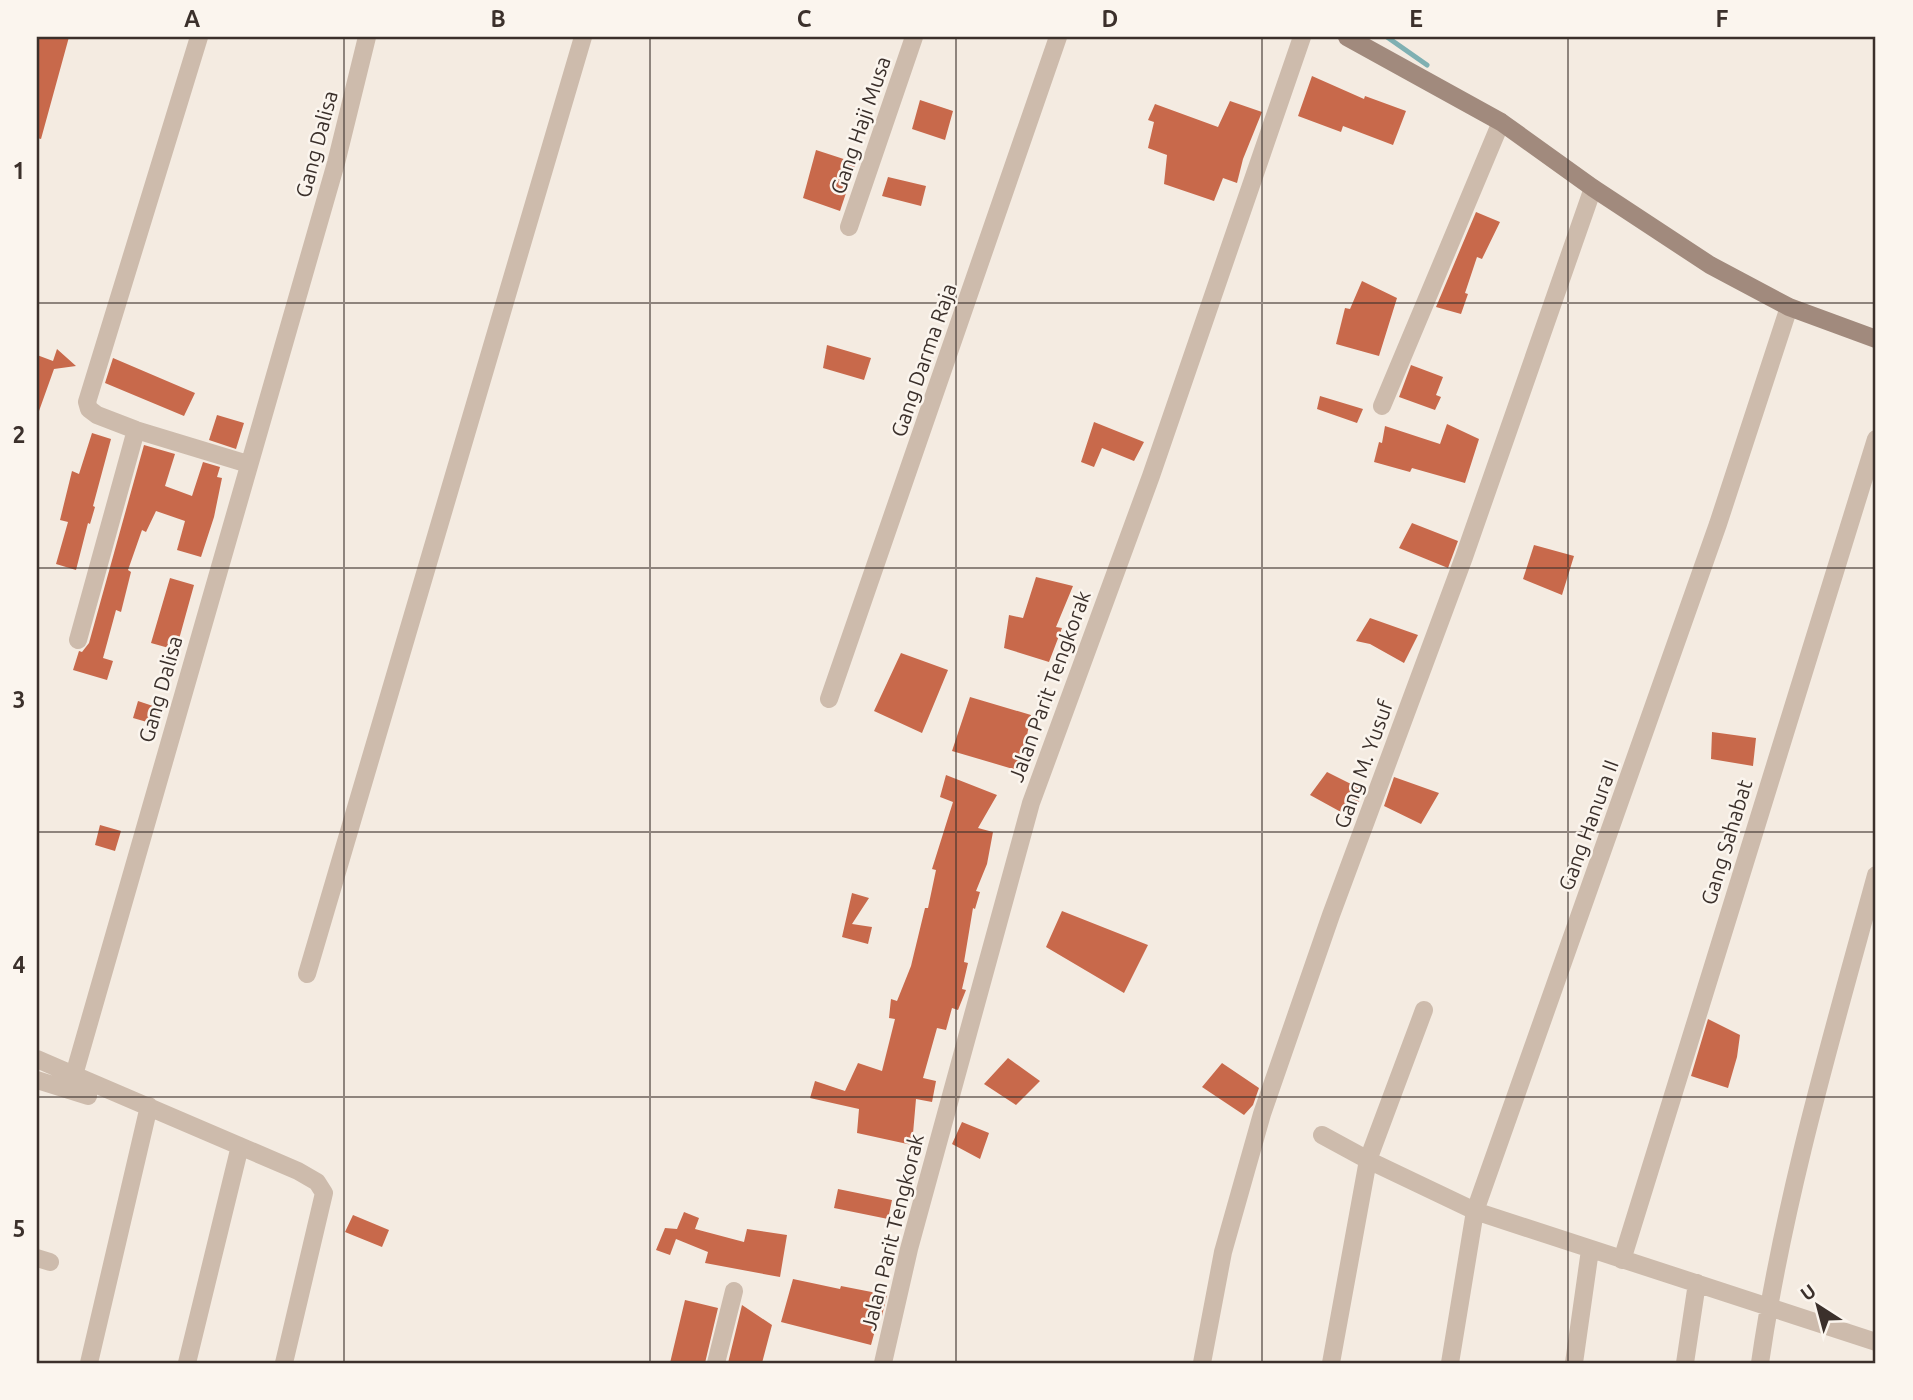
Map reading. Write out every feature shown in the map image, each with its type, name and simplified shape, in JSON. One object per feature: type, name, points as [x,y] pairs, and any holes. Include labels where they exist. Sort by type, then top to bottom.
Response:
[{"type":"main road","points":[[1347,37],[1501,122],[1593,188],[1710,265],[1789,307],[1876,339]]},
{"type":"street","points":[[199,37],[87,402],[89,409],[97,415],[248,464]]},
{"type":"street","name":"Gang Dalisa","points":[[74,1075],[336,163],[367,37]]},
{"type":"street","points":[[307,974],[583,37]]},
{"type":"street","name":"Gang Haji Musa","points":[[849,227],[914,37]]},
{"type":"street","name":"Gang Darma Raja","points":[[830,699],[1058,37]]},
{"type":"street","name":"Jalan Parit Tengkorak","points":[[883,1363],[909,1249],[1031,803],[1151,476],[1302,37]]},
{"type":"street","points":[[1382,406],[1501,122]]},
{"type":"street","name":"Gang M. Yusuf","points":[[1202,1363],[1223,1251],[1262,1114],[1331,915],[1464,556],[1593,188]]},
{"type":"street","name":"Gang Hanura II","points":[[1450,1363],[1475,1211],[1718,524],[1789,307]]},
{"type":"street","points":[[78,640],[136,429]]},
{"type":"street","name":"Gang Sahabat","points":[[1622,1259],[1876,439]]},
{"type":"street","points":[[1760,1363],[1768,1306],[1817,1090],[1876,875]]},
{"type":"street","points":[[1331,1363],[1368,1160],[1424,1010]]},
{"type":"street","points":[[37,1059],[298,1171],[317,1182],[324,1193],[284,1363]]},
{"type":"street","points":[[37,1080],[88,1096]]},
{"type":"street","points":[[89,1363],[149,1106]]},
{"type":"street","points":[[1322,1135],[1475,1211],[1876,1342]]},
{"type":"street","points":[[187,1363],[240,1146]]},
{"type":"street","points":[[1574,1363],[1590,1250]]},
{"type":"street","points":[[1685,1363],[1697,1283]]},
{"type":"street","points":[[716,1363],[734,1291]]},
{"type":"building","points":[[37,37],[69,37],[41,139],[37,138]]},
{"type":"building","points":[[1312,76],[1364,99],[1365,96],[1406,111],[1393,145],[1343,126],[1341,132],[1298,116]]},
{"type":"building","points":[[920,100],[953,111],[945,140],[912,129]]},
{"type":"building","points":[[1230,101],[1262,112],[1243,159],[1237,183],[1223,178],[1214,201],[1164,184],[1167,155],[1148,148],[1154,122],[1148,120],[1155,104],[1218,127]]},
{"type":"building","points":[[816,150],[856,163],[840,211],[803,198]]},
{"type":"building","points":[[888,177],[926,186],[921,206],[882,196]]},
{"type":"building","points":[[1476,212],[1500,222],[1482,259],[1477,257],[1461,314],[1436,307]]},
{"type":"building","points":[[1362,281],[1397,298],[1379,356],[1336,344],[1345,308],[1350,309]]},
{"type":"building","points":[[827,345],[871,358],[864,380],[823,368]]},
{"type":"building","points":[[57,349],[76,366],[54,369],[37,411],[37,355],[53,361]]},
{"type":"building","points":[[113,358],[195,393],[184,416],[105,383]]},
{"type":"building","points":[[1411,365],[1443,377],[1436,395],[1441,397],[1435,410],[1399,397]]},
{"type":"building","points":[[1320,396],[1363,409],[1357,423],[1317,409]]},
{"type":"building","points":[[217,415],[244,423],[236,449],[209,440]]},
{"type":"building","points":[[1094,422],[1144,442],[1134,461],[1102,448],[1094,467],[1081,462]]},
{"type":"building","points":[[1447,424],[1479,439],[1465,483],[1412,468],[1410,472],[1374,462],[1385,426],[1440,444]]},
{"type":"building","points":[[92,433],[111,439],[76,570],[56,564],[68,522],[60,520],[72,471],[79,474]]},
{"type":"building","points":[[144,445],[175,454],[165,486],[192,496],[203,462],[220,467],[217,477],[222,478],[214,517],[201,557],[177,550],[185,521],[156,511],[146,532],[142,530],[128,570],[131,572],[121,612],[116,610],[103,658],[113,661],[107,680],[73,670],[79,651],[82,652],[89,643]]},
{"type":"building","points":[[1412,523],[1458,541],[1448,568],[1399,548]]},
{"type":"building","points":[[1534,545],[1574,556],[1562,595],[1523,579]]},
{"type":"building","points":[[1036,577],[1073,586],[1056,627],[1062,628],[1049,662],[1004,648],[1009,615],[1023,618]]},
{"type":"building","points":[[170,578],[194,585],[176,650],[151,643]]},
{"type":"building","points":[[1370,618],[1418,635],[1404,663],[1370,644],[1356,641]]},
{"type":"building","points":[[901,653],[948,670],[922,733],[874,711]]},
{"type":"building","points":[[970,697],[1031,715],[1020,771],[952,751]]},
{"type":"building","points":[[138,701],[159,708],[154,724],[133,718]]},
{"type":"building","points":[[1712,732],[1756,738],[1753,766],[1711,759]]},
{"type":"building","points":[[1327,772],[1365,791],[1350,817],[1310,795]]},
{"type":"building","points":[[946,775],[997,795],[978,828],[993,832],[987,864],[976,891],[980,892],[975,909],[973,908],[964,962],[968,963],[962,989],[966,990],[958,1010],[952,1008],[946,1030],[937,1028],[923,1078],[936,1081],[932,1102],[916,1099],[912,1145],[857,1133],[859,1109],[810,1098],[815,1081],[845,1091],[858,1063],[882,1071],[895,1019],[889,1018],[891,999],[897,1001],[911,966],[925,908],[928,908],[936,870],[932,869],[953,802],[940,797]]},
{"type":"building","points":[[1394,777],[1439,793],[1421,824],[1384,806]]},
{"type":"building","points":[[100,825],[121,831],[115,851],[95,845]]},
{"type":"building","points":[[852,893],[869,898],[852,924],[872,927],[868,944],[842,937]]},
{"type":"building","points":[[1062,911],[1148,945],[1124,993],[1046,947]]},
{"type":"building","points":[[1708,1019],[1740,1035],[1728,1088],[1691,1076]]},
{"type":"building","points":[[1008,1058],[1040,1081],[1016,1105],[984,1084]]},
{"type":"building","points":[[1222,1063],[1259,1088],[1253,1105],[1244,1115],[1202,1087]]},
{"type":"building","points":[[962,1122],[989,1133],[980,1159],[952,1144]]},
{"type":"building","points":[[838,1189],[892,1200],[888,1219],[834,1208]]},
{"type":"building","points":[[684,1212],[699,1218],[695,1229],[744,1242],[747,1229],[787,1235],[780,1277],[705,1263],[708,1252],[676,1239],[670,1255],[656,1250],[665,1228],[677,1229]]},
{"type":"building","points":[[353,1215],[389,1230],[382,1247],[345,1232]]},
{"type":"building","points":[[793,1279],[887,1295],[871,1345],[781,1322]]},
{"type":"building","points":[[685,1300],[718,1308],[705,1363],[670,1363]]},
{"type":"building","points":[[742,1305],[772,1325],[762,1363],[728,1363]]},
{"type":"waterway","points":[[1387,37],[1427,65]]}]
